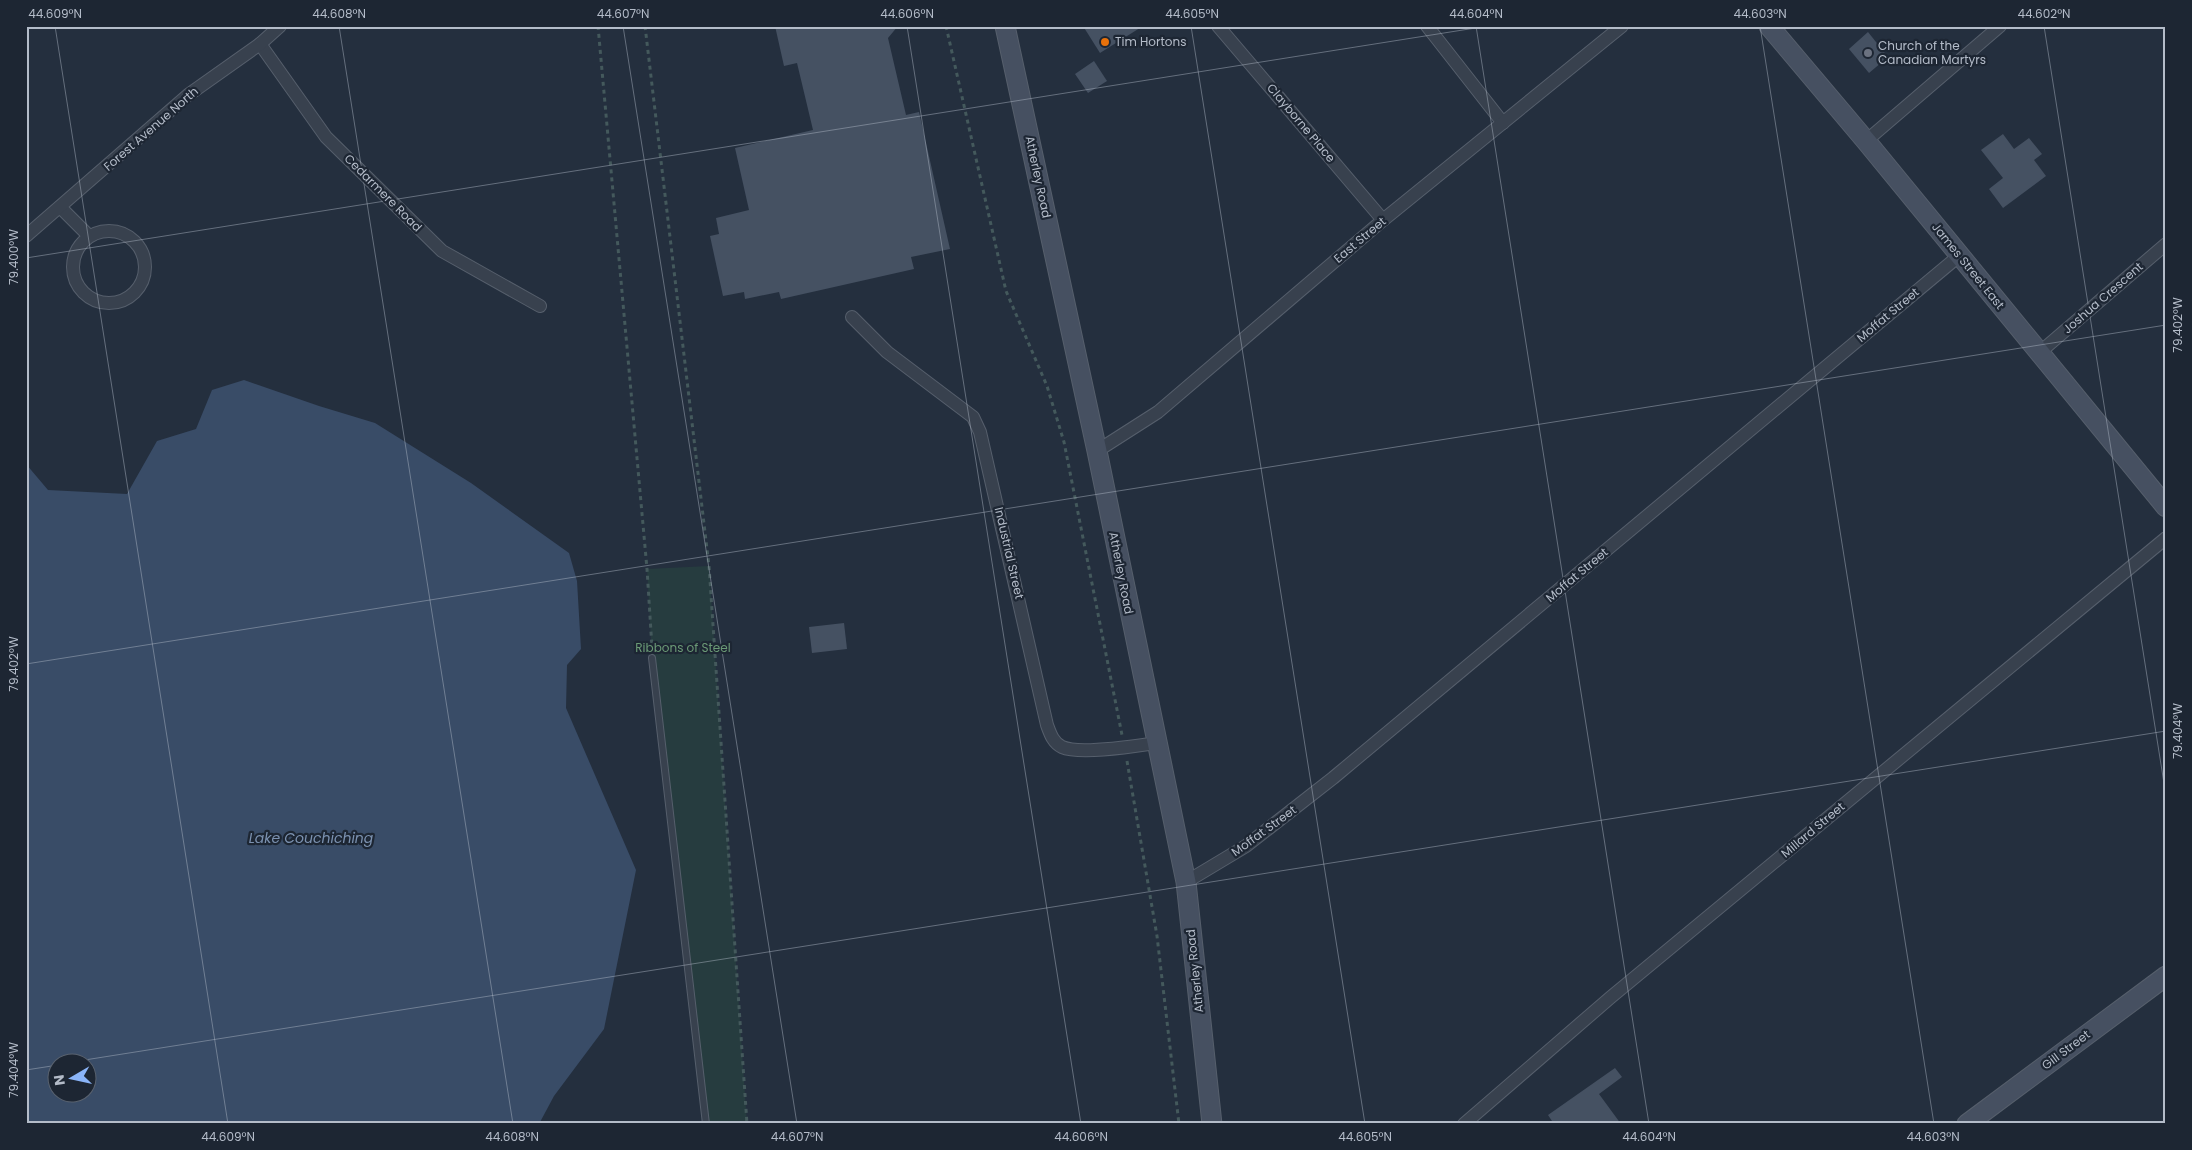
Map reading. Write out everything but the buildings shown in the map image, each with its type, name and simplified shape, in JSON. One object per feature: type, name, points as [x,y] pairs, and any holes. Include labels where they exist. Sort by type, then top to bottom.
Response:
[{"type":"main road","name":"Atherley Road","points":[[1005,26],[1097,451],[1186,882],[1212,1124]]},
{"type":"main road","name":"James Street East","points":[[1769,26],[1866,141],[2166,507]]},
{"type":"main road","name":"Gill Street","points":[[1967,1124],[2166,976]]},
{"type":"street","name":"Forest Avenue North","points":[[26,236],[188,95],[260,44],[280,26]]},
{"type":"street","name":"Clayborne Place","points":[[1218,26],[1384,220]]},
{"type":"street","points":[[1427,26],[1503,123]]},
{"type":"street","name":"East Street","points":[[1097,451],[1158,412],[1384,220],[1622,26]]},
{"type":"street","points":[[1866,141],[2000,26]]},
{"type":"street","name":"Cedarmere Road","points":[[260,44],[326,137],[442,251],[540,306]]},
{"type":"street","points":[[60,207],[89,236]]},
{"type":"street","points":[[100,231],[112,231],[124,234],[138,246],[145,262],[144,275],[140,286],[132,296],[122,302],[110,304],[98,302],[87,297],[79,289],[74,278],[72,266],[74,254],[80,244],[89,236],[100,231]]},
{"type":"street","name":"Joshua Crescent","points":[[2039,353],[2166,244]]},
{"type":"street","name":"Moffat Street","points":[[1186,882],[1246,846],[1333,778],[1960,255]]},
{"type":"street","name":"Industrial Street","points":[[852,317],[887,352],[972,417],[980,432],[1051,738],[1062,747],[1091,750],[1156,743]]},
{"type":"street","name":"Millard Street","points":[[1464,1124],[1626,984],[2166,538]]},
{"type":"lane","points":[[652,658],[706,1124]]},
{"type":"path","points":[[598,26],[647,569],[652,658]]},
{"type":"path","points":[[645,26],[709,566],[747,1124]]},
{"type":"path","points":[[946,26],[1006,291],[1048,386],[1064,442],[1124,747],[1157,936],[1179,1124]]},
{"type":"green space","name":"Ribbons of Steel","points":[[709,566],[747,1124],[706,1124],[652,658],[647,569]]},
{"type":"water","name":"Lake Couchiching","points":[[244,380],[375,423],[471,483],[569,553],[577,581],[581,649],[567,665],[566,708],[636,870],[604,1029],[554,1096],[539,1124],[26,1124],[26,464],[48,490],[127,494],[157,441],[196,429],[212,390]]},
{"type":"place","name":"Tim Hortons","points":[[1105,42]]},
{"type":"place","name":"Church of the Canadian Martyrs","points":[[1868,53]]}]
